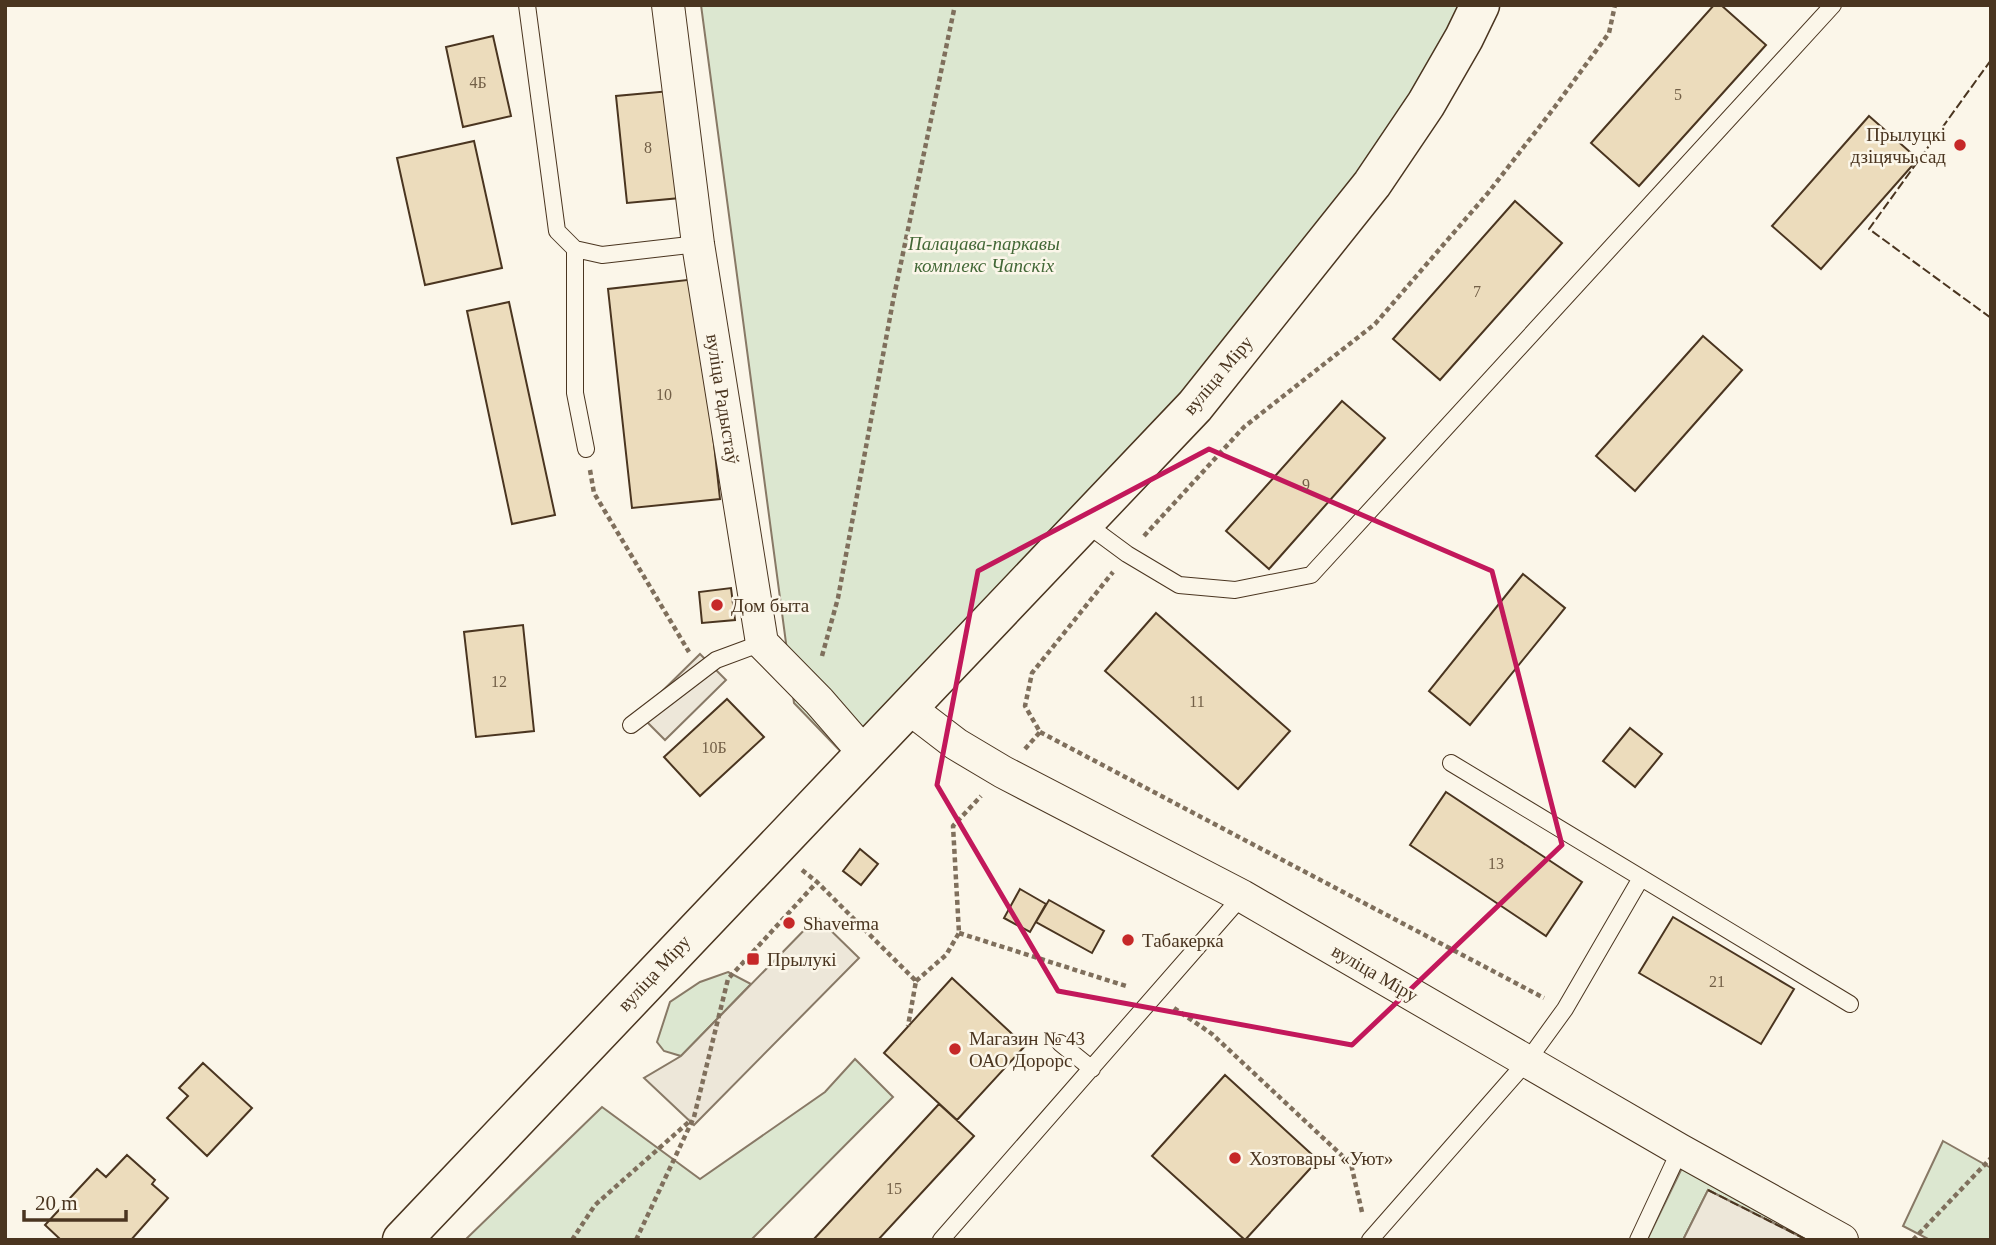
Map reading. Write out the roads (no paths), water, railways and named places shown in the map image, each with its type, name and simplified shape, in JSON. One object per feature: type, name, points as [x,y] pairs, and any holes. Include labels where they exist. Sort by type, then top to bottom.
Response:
[{"type":"street","name":"вуліца Радыстаў","points":[[668,5],[698,244],[762,643]]},
{"type":"street","name":"вуліца Міру","points":[[402,1240],[1195,406],[1372,184],[1426,104],[1480,5]]},
{"type":"street","points":[[762,643],[864,754]]},
{"type":"street","name":"вуліца Міру","points":[[909,708],[956,744],[1003,772],[1242,896],[1680,1150],[1842,1240]]},
{"type":"lane","points":[[527,5],[557,232],[575,249],[602,255],[698,244]]},
{"type":"lane","points":[[1085,523],[1127,554],[1179,585],[1235,590],[1311,575],[1833,5]]},
{"type":"lane","points":[[575,249],[576,393],[586,449]]},
{"type":"lane","points":[[631,725],[716,660],[762,643]]},
{"type":"lane","points":[[1451,763],[1850,1004]]},
{"type":"lane","points":[[1370,1240],[1528,1060],[1564,1009],[1641,877]]},
{"type":"lane","points":[[942,1240],[1242,896]]},
{"type":"lane","points":[[1060,1043],[1092,1069]]},
{"type":"lane","points":[[1638,1240],[1680,1150]]},
{"type":"place","name":"Прылуцкі дзіцячы сад","points":[[1960,145]]},
{"type":"place","name":"Дом быта","points":[[717,605]]},
{"type":"place","name":"Shaverma","points":[[789,923]]},
{"type":"place","name":"Табакерка","points":[[1128,940]]},
{"type":"place","name":"Прылукі","points":[[753,959]]},
{"type":"place","name":"Магазин № 43 ОАО Дорорс","points":[[955,1049]]},
{"type":"place","name":"Хозтовары «Уют»","points":[[1235,1158]]},
{"type":"park label","name":"Палацава-паркавы комплекс Чапскіх","points":[[984,254]]}]
